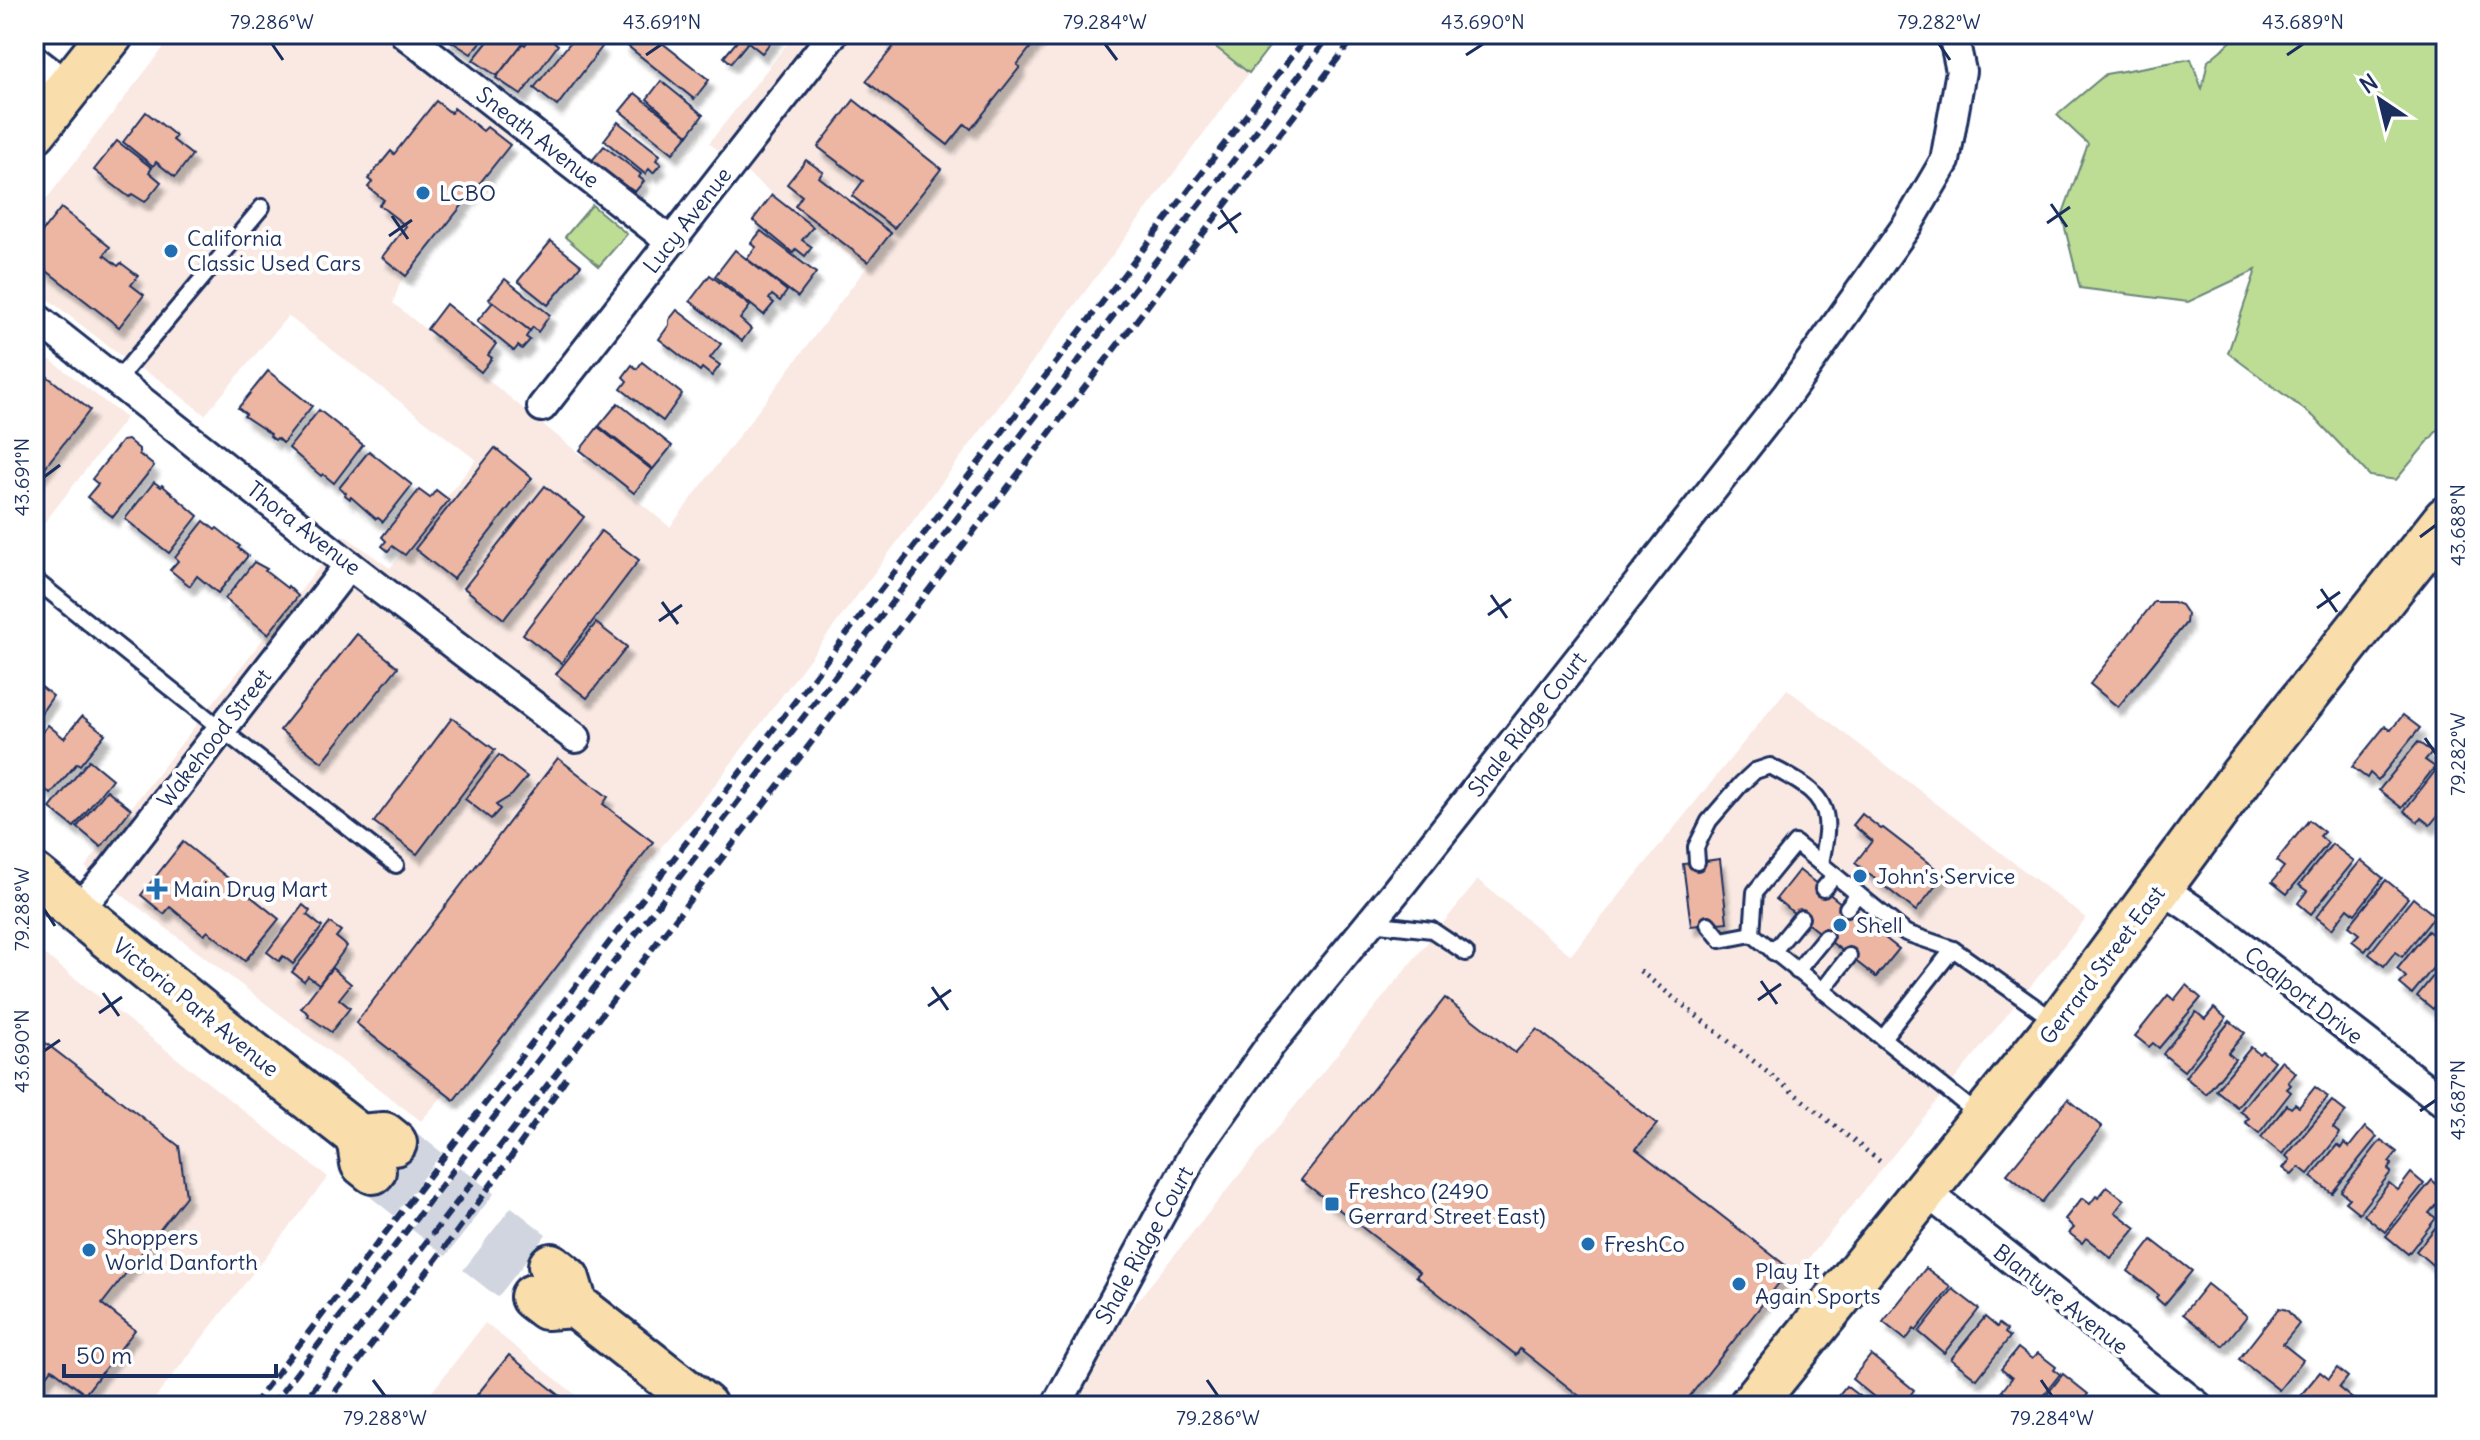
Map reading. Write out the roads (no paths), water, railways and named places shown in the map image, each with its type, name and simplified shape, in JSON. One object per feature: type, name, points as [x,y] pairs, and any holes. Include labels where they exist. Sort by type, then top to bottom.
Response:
[{"type":"main road","points":[[34,131],[111,34]]},
{"type":"main road","name":"Gerrard Street East","points":[[1751,1406],[2059,1024],[2242,776],[2446,519]]},
{"type":"main road","name":"Victoria Park Avenue","points":[[37,884],[77,911],[376,1150]]},
{"type":"main road","points":[[542,1282],[546,1307],[575,1305],[704,1406]]},
{"type":"street","name":"Sneath Avenue","points":[[405,34],[670,241]]},
{"type":"street","name":"Lucy Avenue","points":[[542,407],[833,34]]},
{"type":"street","name":"Shale Ridge Court","points":[[1056,1406],[1195,1151],[1271,1044],[1786,396],[1908,224],[1945,161],[1961,71],[1953,34]]},
{"type":"street","points":[[34,60],[69,87]]},
{"type":"street","name":"Thora Avenue","points":[[34,316],[349,565],[576,738]]},
{"type":"street","name":"Wakehood Street","points":[[77,911],[110,873],[349,565]]},
{"type":"street","name":"Coalport Drive","points":[[2160,887],[2207,919],[2446,1104]]},
{"type":"street","name":"Blantyre Avenue","points":[[1925,1191],[2198,1406]]},
{"type":"lane","points":[[117,380],[262,207]]},
{"type":"lane","points":[[34,579],[396,865]]},
{"type":"lane","points":[[1697,862],[1696,847],[1709,821],[1755,771],[1770,766],[1805,785],[1822,803],[1827,821],[1821,864]]},
{"type":"lane","points":[[1752,934],[1755,892],[1795,843],[1906,933],[1953,949],[2059,1024]]},
{"type":"lane","points":[[1823,889],[1835,875]]},
{"type":"lane","points":[[1847,908],[1858,894]]},
{"type":"lane","points":[[1872,927],[1882,913]]},
{"type":"lane","points":[[1773,952],[1801,918]]},
{"type":"lane","points":[[1370,923],[1432,930],[1466,953]]},
{"type":"lane","points":[[1708,924],[1721,940],[1752,934]]},
{"type":"lane","points":[[1752,934],[1983,1119]]},
{"type":"lane","points":[[1797,971],[1825,937]]},
{"type":"lane","points":[[1883,1038],[1953,949]]},
{"type":"lane","points":[[1822,991],[1849,956]]},
{"type":"tunnel","points":[[394,1143],[551,1266]]},
{"type":"tunnel","points":[[373,1171],[533,1297]]},
{"type":"railway","points":[[252,1406],[1309,34]]},
{"type":"railway","points":[[271,1406],[1331,34]]},
{"type":"railway","points":[[300,1406],[1357,34]]},
{"type":"railway","points":[[324,1406],[449,1242],[569,1074]]},
{"type":"place","name":"LCBO","points":[[423,193]]},
{"type":"place","name":"California Classic Used Cars","points":[[171,251]]},
{"type":"place","name":"John's Service","points":[[1860,876]]},
{"type":"place","name":"Main Drug Mart","points":[[157,889]]},
{"type":"place","name":"Shell","points":[[1840,925]]},
{"type":"place","name":"Freshco (2490 Gerrard Street East)","points":[[1332,1204]]},
{"type":"place","name":"FreshCo","points":[[1588,1244]]},
{"type":"place","name":"Shoppers World Danforth","points":[[89,1250]]},
{"type":"place","name":"Play It Again Sports","points":[[1739,1284]]}]
